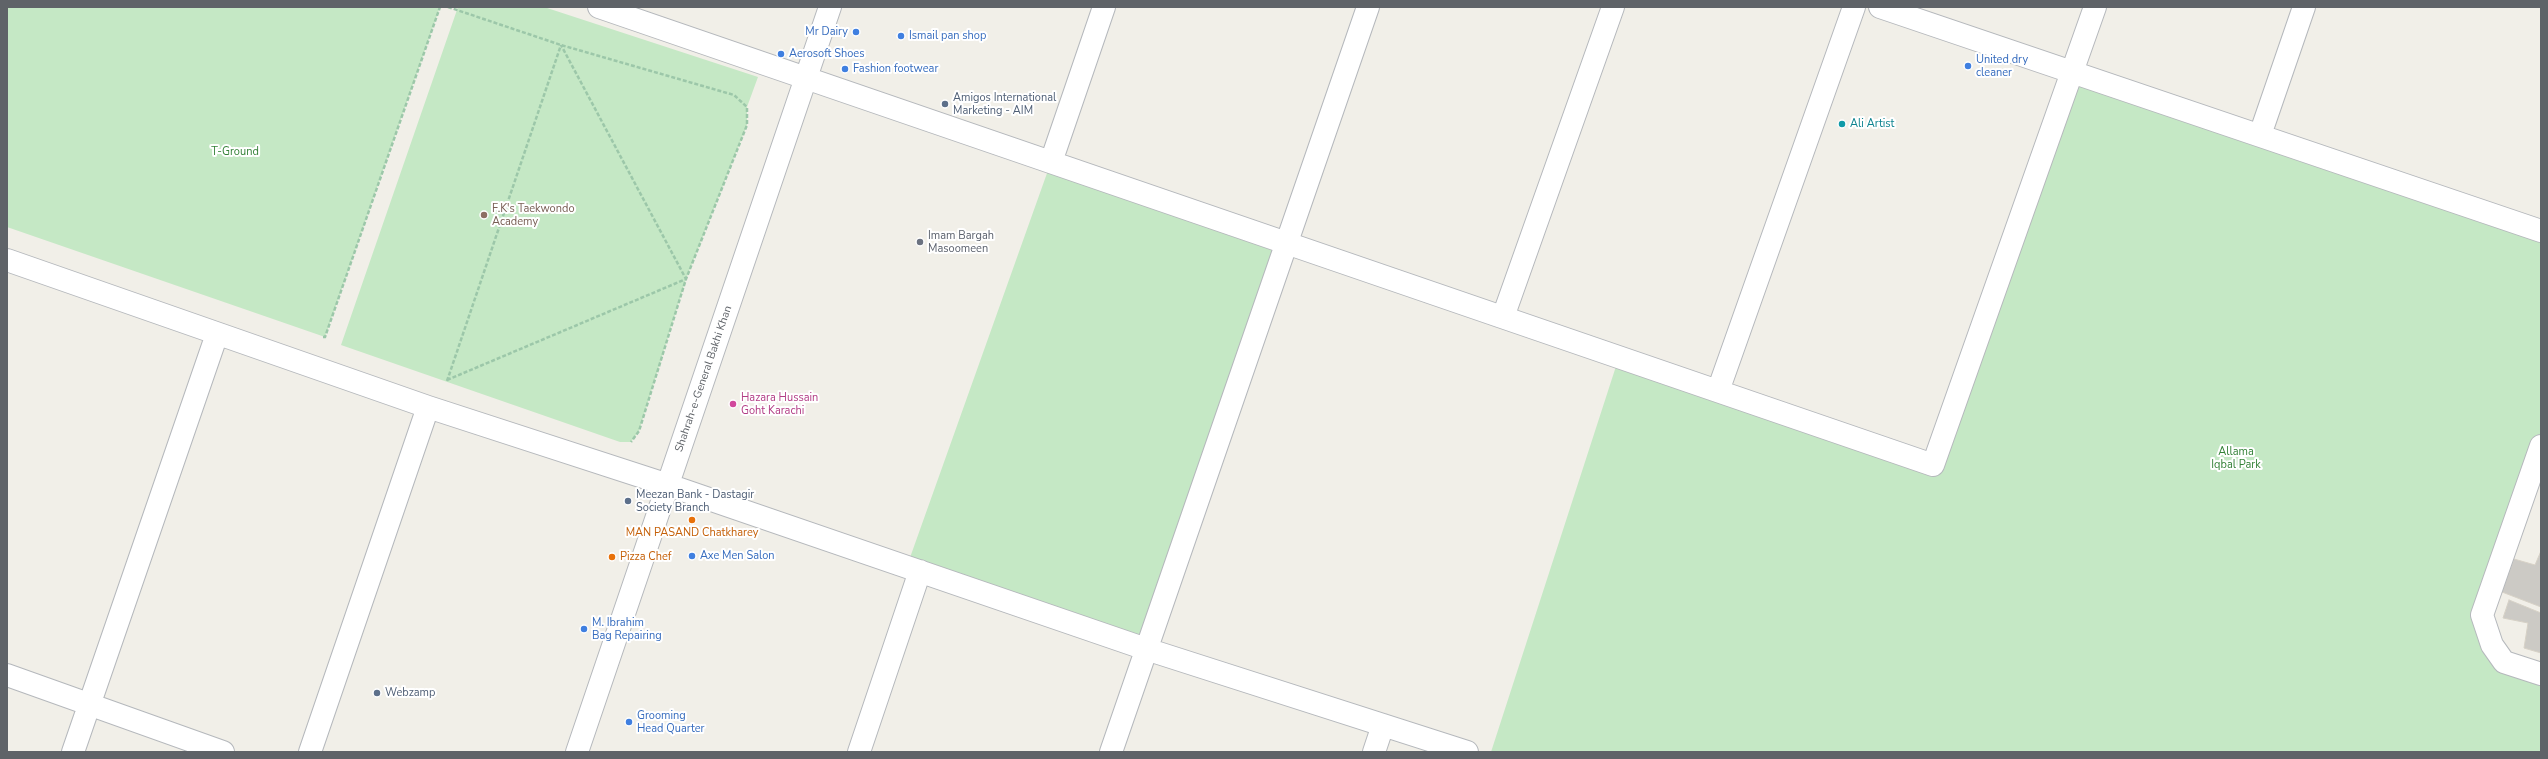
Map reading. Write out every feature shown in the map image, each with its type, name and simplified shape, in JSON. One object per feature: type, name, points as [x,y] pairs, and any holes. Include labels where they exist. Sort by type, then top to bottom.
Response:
[{"type":"street","points":[[599,7],[1933,465],[2095,7]]},
{"type":"street","name":"Shahrah-e-General Bakhi Khan","points":[[577,752],[830,7]]},
{"type":"street","points":[[1051,162],[1104,7]]},
{"type":"street","points":[[1111,752],[1368,7]]},
{"type":"street","points":[[1504,317],[1613,7]]},
{"type":"street","points":[[1718,391],[1854,7]]},
{"type":"street","points":[[1880,7],[2541,231]]},
{"type":"street","points":[[2260,135],[2304,7]]},
{"type":"street","points":[[8,265],[428,406],[668,484],[1146,649],[1467,752]]},
{"type":"street","points":[[73,752],[217,334]]},
{"type":"street","points":[[310,752],[428,406]]},
{"type":"street","points":[[2541,446],[2482,615],[2492,645],[2504,662],[2541,674]]},
{"type":"street","points":[[859,752],[920,571]]},
{"type":"street","points":[[7,675],[223,752]]},
{"type":"street","points":[[1374,752],[1383,725]]},
{"type":"path","points":[[318,335],[325,337],[440,7]]},
{"type":"path","points":[[448,7],[561,45],[734,95],[747,107],[747,125],[686,279],[639,431],[631,442]]},
{"type":"path","points":[[561,45],[446,380],[686,279]]},
{"type":"path","points":[[561,45],[686,279]]},
{"type":"green space","name":"T-Ground","points":[[7,7],[440,7],[325,337],[7,227]]},
{"type":"green space","points":[[458,7],[544,7],[758,77],[747,107],[747,125],[686,279],[639,431],[631,442],[620,442],[341,345]]},
{"type":"green space","name":"Allama Iqbal Park","points":[[2072,72],[2541,231],[2541,446],[2482,615],[2492,645],[2541,674],[2541,752],[1491,752],[1619,357],[1933,465]]},
{"type":"green space","points":[[1051,162],[1287,243],[1146,649],[907,566]]},
{"type":"building","points":[[2541,551],[2541,607],[2502,592],[2514,559],[2535,565]]},
{"type":"building","points":[[2509,600],[2541,613],[2541,653],[2524,648],[2528,623],[2503,618]]},
{"type":"place","name":"Mr Dairy","points":[[856,32]]},
{"type":"place","name":"Ismail pan shop","points":[[901,36]]},
{"type":"place","name":"Aerosoft Shoes","points":[[781,54]]},
{"type":"place","name":"United dry cleaner","points":[[1968,66]]},
{"type":"place","name":"Fashion footwear","points":[[845,69]]},
{"type":"place","name":"Amigos International Marketing - AIM","points":[[945,104]]},
{"type":"place","name":"Ali Artist","points":[[1842,124]]},
{"type":"place","name":"F.K's Taekwondo Academy","points":[[484,215]]},
{"type":"place","name":"Imam Bargah Masoomeen","points":[[920,242]]},
{"type":"place","name":"Hazara Hussain Goht Karachi","points":[[733,404]]},
{"type":"place","name":"Meezan Bank - Dastagir Society Branch","points":[[628,501]]},
{"type":"place","name":"MAN PASAND Chatkharey","points":[[692,520]]},
{"type":"place","name":"Axe Men Salon","points":[[692,556]]},
{"type":"place","name":"Pizza Chef","points":[[612,557]]},
{"type":"place","name":"M. Ibrahim Bag Repairing","points":[[584,629]]},
{"type":"place","name":"Webzamp","points":[[377,693]]},
{"type":"place","name":"Grooming Head Quarter","points":[[629,722]]}]
